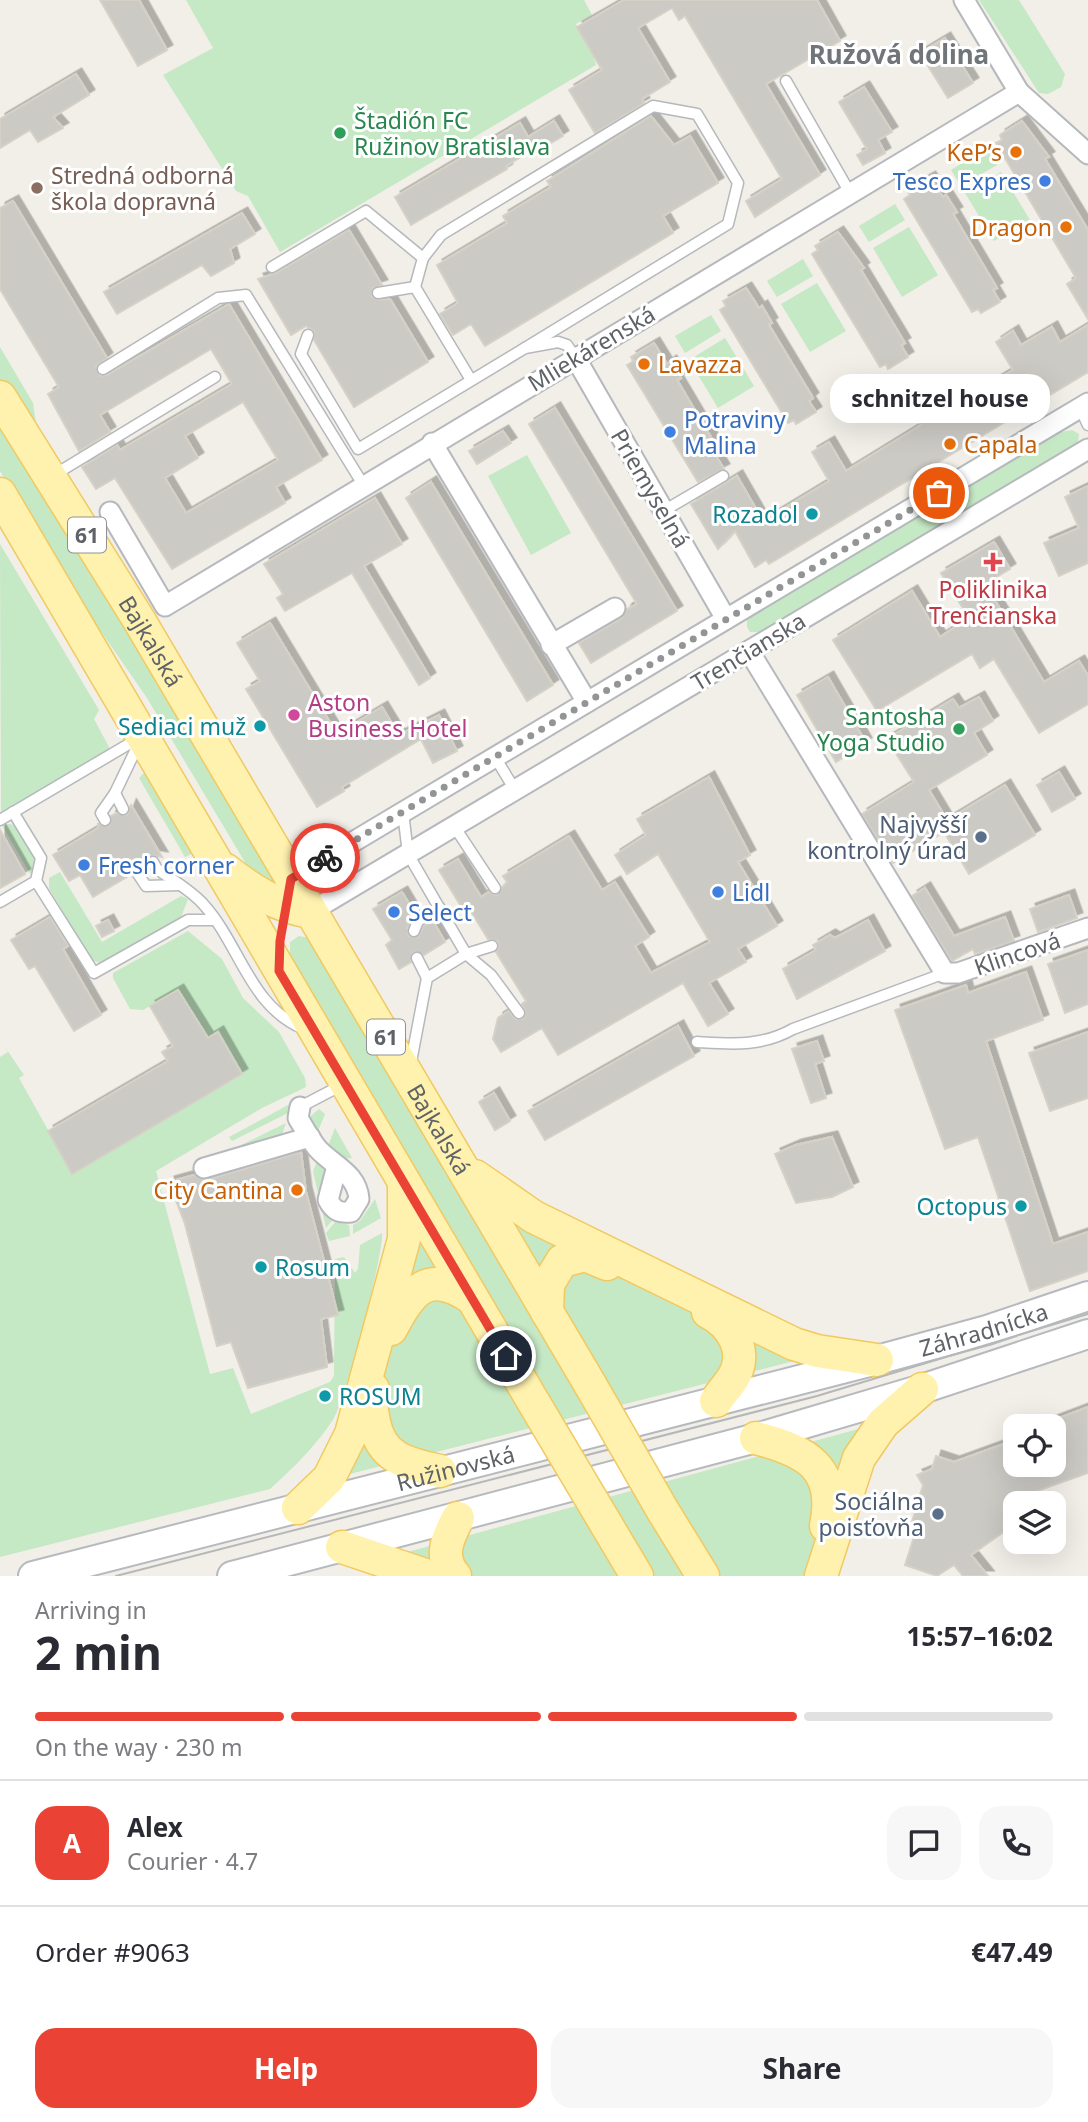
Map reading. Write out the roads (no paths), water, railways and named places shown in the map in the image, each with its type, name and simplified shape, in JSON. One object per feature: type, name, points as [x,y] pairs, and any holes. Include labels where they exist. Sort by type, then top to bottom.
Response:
[{"type":"main road","name":"Bajkalská","points":[[0,397],[139,620],[295,899],[408,1074],[703,1576]]},
{"type":"main road","name":"61","points":[[0,494],[637,1576]]},
{"type":"main road","points":[[214,860],[250,888],[295,899],[279,971]]},
{"type":"main road","points":[[460,1164],[507,1201],[534,1217],[794,1343],[817,1351],[877,1360]]},
{"type":"main road","points":[[298,1508],[329,1478],[351,1434],[404,1239],[404,1184]]},
{"type":"main road","points":[[547,1312],[548,1284],[555,1269],[568,1257],[585,1255],[721,1319],[736,1340],[739,1363],[734,1377],[716,1401]]},
{"type":"main road","points":[[440,1471],[401,1462],[383,1448],[376,1431],[371,1395],[391,1330],[410,1296],[422,1287],[440,1284],[454,1287],[472,1298]]},
{"type":"main road","points":[[821,1576],[859,1458],[883,1423],[922,1389]]},
{"type":"main road","points":[[756,1438],[789,1446],[807,1456],[823,1477],[829,1511],[813,1576]]},
{"type":"main road","points":[[455,1576],[449,1567],[446,1550],[448,1535],[458,1518]]},
{"type":"main road","points":[[342,1548],[428,1576]]},
{"type":"street","points":[[964,0],[1019,92],[1088,154]]},
{"type":"street","name":"Mliekárenská","points":[[110,512],[159,610],[432,443],[1019,92]]},
{"type":"street","name":"Priemyselná","points":[[575,357],[726,619]]},
{"type":"street","name":"Trenčianska","points":[[295,899],[403,812],[726,619],[1085,412]]},
{"type":"street","points":[[432,443],[587,702]]},
{"type":"street","name":"Trenčianska","points":[[295,899],[408,854],[1088,449]]},
{"type":"street","points":[[551,645],[615,608]]},
{"type":"street","points":[[748,651],[945,974]]},
{"type":"street","name":"Klincová","points":[[945,974],[958,973],[1088,928]]},
{"type":"street","points":[[300,1107],[298,1118],[317,1148],[337,1166]]},
{"type":"street","points":[[204,1168],[310,1137]]},
{"type":"street","name":"Záhradnícka","points":[[877,1360],[987,1330],[1088,1296]]},
{"type":"street","name":"Záhradnícka","points":[[922,1389],[1088,1334]]},
{"type":"street","name":"Ružinovská","points":[[33,1576],[877,1360]]},
{"type":"street","points":[[232,1576],[756,1438],[922,1389]]},
{"type":"lane","points":[[786,81],[850,193]]},
{"type":"lane","points":[[308,335],[301,354],[358,449],[728,224],[738,183],[697,114],[653,106],[441,235],[423,258],[415,287],[471,380]]},
{"type":"lane","points":[[272,267],[366,211],[423,258]]},
{"type":"lane","points":[[378,293],[415,287]]},
{"type":"lane","points":[[103,369],[218,298],[246,295],[363,485]]},
{"type":"lane","points":[[525,348],[558,342],[568,345],[575,357]]},
{"type":"lane","points":[[50,477],[215,377]]},
{"type":"lane","points":[[665,510],[723,476]]},
{"type":"lane","points":[[105,820],[101,813],[115,793],[142,736]]},
{"type":"lane","points":[[0,820],[142,736]]},
{"type":"lane","points":[[495,757],[515,790]]},
{"type":"lane","points":[[115,793],[123,809]]},
{"type":"lane","points":[[13,812],[41,858],[36,881],[94,973],[188,920],[215,920]]},
{"type":"lane","points":[[403,812],[408,854],[466,954],[492,975],[519,1013]]},
{"type":"lane","points":[[454,826],[495,888]]},
{"type":"lane","points":[[153,862],[157,869],[204,904],[259,994],[288,1022],[316,1034]]},
{"type":"lane","points":[[136,871],[146,886],[180,885]]},
{"type":"lane","points":[[0,902],[36,881]]},
{"type":"lane","points":[[414,931],[418,921],[440,908]]},
{"type":"lane","points":[[427,978],[466,954],[492,946]]},
{"type":"lane","points":[[408,1074],[427,978],[417,958]]},
{"type":"lane","points":[[697,1042],[753,1045],[776,1039],[793,1029],[945,974]]},
{"type":"lane","points":[[300,1107],[345,1083]]},
{"type":"tram line","points":[[116,1576],[817,1396],[1088,1314]]},
{"type":"place","name":"Štadión FC Ružinov Bratislava","points":[[340,133]]},
{"type":"place","name":"KeP’s","points":[[1016,152]]},
{"type":"place","name":"Tesco Expres","points":[[1045,181]]},
{"type":"place","name":"Stredná odborná škola dopravná","points":[[37,188]]},
{"type":"place","name":"Dragon","points":[[1066,227]]},
{"type":"place","name":"Lavazza","points":[[644,364]]},
{"type":"place","name":"Potraviny Malina","points":[[670,432]]},
{"type":"place","name":"Capala","points":[[950,444]]},
{"type":"place","name":"schnitzel house","points":[[939,493]]},
{"type":"place","name":"Rozadol","points":[[812,514]]},
{"type":"place","name":"Poliklinika Trenčianska","points":[[993,562]]},
{"type":"place","name":"Aston Business Hotel","points":[[294,715]]},
{"type":"place","name":"Sediaci muž","points":[[260,726]]},
{"type":"place","name":"Santosha Yoga Studio","points":[[959,729]]},
{"type":"place","name":"Najvyšší kontrolný úrad","points":[[981,837]]},
{"type":"place","name":"Fresh corner","points":[[84,865]]},
{"type":"place","name":"Lidl","points":[[718,892]]},
{"type":"place","name":"Select","points":[[394,912]]},
{"type":"place","name":"City Cantina","points":[[297,1190]]},
{"type":"place","name":"Octopus","points":[[1021,1206]]},
{"type":"place","name":"Rosum","points":[[261,1267]]},
{"type":"place","name":"ROSUM","points":[[325,1396]]},
{"type":"place","name":"Sociálna poisťovňa","points":[[938,1514]]},
{"type":"district","name":"Ružová dolina","points":[[899,54]]}]
